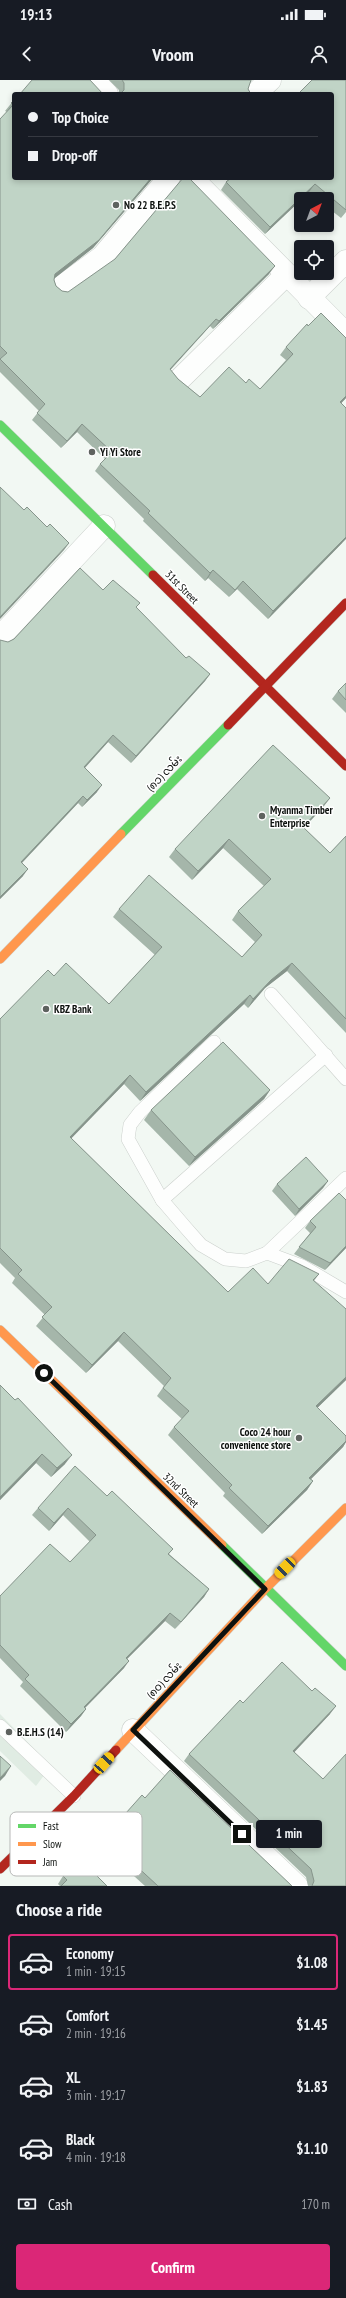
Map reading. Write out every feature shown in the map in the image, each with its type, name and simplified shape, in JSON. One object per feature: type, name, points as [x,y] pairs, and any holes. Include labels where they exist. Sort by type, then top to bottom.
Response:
[{"type":"street","points":[[93,80],[105,92]]},
{"type":"street","points":[[257,92],[270,80]]},
{"type":"street","points":[[61,287],[102,257],[167,180]]},
{"type":"street","points":[[194,180],[286,275],[346,334]]},
{"type":"street","points":[[309,298],[346,261]]},
{"type":"street","points":[[181,378],[286,275]]},
{"type":"street","name":"31st Street","points":[[0,425],[346,766]]},
{"type":"street","points":[[0,637],[104,526]]},
{"type":"street","name":"(၈၁) လမ်း","points":[[0,959],[346,603]]},
{"type":"street","name":"32nd Street","points":[[0,1330],[346,1666]]},
{"type":"street","name":"(၈၀) လမ်း","points":[[58,1812],[265,1589],[346,1508]]},
{"type":"street","points":[[133,1730],[297,1886]]},
{"type":"street","name":"(၈၀) လမ်း","points":[[0,1869],[10,1859]]},
{"type":"lane","points":[[271,994],[346,1079]]},
{"type":"lane","points":[[214,1042],[140,1112],[130,1125],[128,1139],[162,1200],[201,1244],[225,1259],[246,1261],[267,1253],[346,1178]]},
{"type":"lane","points":[[162,1200],[326,1055]]},
{"type":"lane","points":[[267,1253],[302,1266],[346,1292]]},
{"type":"lane","points":[[0,1726],[74,1796]]},
{"type":"shaded area","name":"B.E.H.S (14)","points":[[0,1714],[51,1766],[36,1786],[0,1751]]},
{"type":"building","points":[[32,80],[90,80],[101,92],[22,92]]},
{"type":"building","points":[[122,80],[251,80],[248,89],[250,92],[122,92],[124,90],[124,83]]},
{"type":"building","points":[[312,80],[346,80],[346,210],[334,200],[334,192],[325,192],[315,184],[307,192],[294,192],[294,204],[270,227],[226,182],[228,180],[334,180],[334,92],[300,92]]},
{"type":"building","points":[[12,106],[12,180],[149,180],[99,240],[55,274],[54,280],[56,286],[62,291],[68,292],[115,259],[181,180],[191,180],[275,266],[219,321],[216,319],[170,369],[178,379],[200,397],[229,367],[246,383],[249,379],[260,389],[293,354],[286,347],[307,324],[308,326],[321,313],[346,338],[346,396],[340,402],[346,408],[346,537],[273,611],[243,581],[235,590],[213,570],[210,573],[148,513],[150,511],[100,464],[112,452],[82,424],[67,441],[37,413],[45,404],[0,359],[7,353],[0,346],[0,119]]},
{"type":"building","points":[[0,487],[24,510],[27,507],[47,527],[50,524],[69,543],[0,617]]},
{"type":"building","points":[[80,568],[103,590],[113,580],[140,603],[136,607],[186,658],[189,656],[210,674],[136,756],[113,735],[84,767],[102,785],[87,800],[83,796],[21,862],[28,869],[0,897],[0,640],[8,642],[14,639]]},
{"type":"building","points":[[346,683],[346,700],[338,691]]},
{"type":"building","points":[[273,745],[330,798],[303,827],[330,853],[346,836],[346,1019],[292,963],[271,980],[253,999],[250,995],[146,1092],[130,1075],[70,1137],[228,1292],[253,1268],[268,1284],[289,1259],[319,1274],[313,1280],[346,1309],[346,1377],[316,1406],[346,1436],[346,1441],[309,1478],[313,1481],[268,1526],[229,1488],[232,1485],[174,1427],[189,1411],[163,1388],[171,1378],[124,1332],[92,1365],[42,1317],[52,1307],[18,1274],[22,1270],[0,1248],[0,1019],[48,970],[54,976],[66,963],[109,1004],[162,947],[119,909],[149,875],[242,957],[262,935],[238,911],[271,879],[229,839],[198,871],[175,849]]},
{"type":"building","points":[[223,1042],[270,1090],[195,1157],[151,1110]]},
{"type":"building","points":[[306,1157],[328,1181],[299,1209],[277,1184]]},
{"type":"building","points":[[339,1193],[346,1200],[346,1246],[330,1263],[299,1247],[316,1227],[310,1221]]},
{"type":"building","points":[[0,1385],[15,1400],[18,1398],[72,1455],[57,1468],[42,1454],[0,1497]]},
{"type":"building","points":[[75,1466],[107,1496],[112,1491],[173,1549],[168,1554],[209,1589],[181,1622],[170,1613],[126,1658],[129,1661],[84,1707],[86,1709],[71,1724],[25,1679],[29,1675],[0,1645],[0,1596],[50,1544],[70,1562],[96,1535],[68,1508],[54,1523],[38,1508]]},
{"type":"building","points":[[282,1662],[312,1691],[315,1688],[336,1706],[293,1751],[323,1779],[346,1754],[346,1886],[312,1886],[314,1881],[311,1869],[189,1754],[240,1700],[243,1703]]},
{"type":"building","points":[[0,1756],[11,1766],[0,1778]]},
{"type":"building","points":[[170,1770],[292,1886],[158,1886],[142,1871],[142,1812],[127,1812],[142,1795],[145,1798]]},
{"type":"building","points":[[63,1876],[97,1876],[107,1886],[61,1886],[67,1880]]},
{"type":"traffic: fast","points":[[0,425],[153,575]]},
{"type":"traffic: fast","points":[[121,834],[228,725]]},
{"type":"traffic: fast","points":[[222,1545],[346,1666]]},
{"type":"traffic: slow","points":[[0,959],[121,834]]},
{"type":"traffic: slow","points":[[0,1330],[222,1545]]},
{"type":"traffic: slow","points":[[116,1750],[265,1589],[346,1508]]},
{"type":"traffic: jam","points":[[153,575],[346,766]]},
{"type":"traffic: jam","points":[[228,725],[346,603]]},
{"type":"traffic: jam","points":[[58,1812],[116,1750]]},
{"type":"traffic: jam","points":[[0,1869],[10,1859]]},
{"type":"place","name":"No 22 B.E.P.S","points":[[116,205]]},
{"type":"place","name":"Yi Yi Store","points":[[92,452]]},
{"type":"place","name":"Myanma Timber Enterprise","points":[[262,816]]},
{"type":"place","name":"KBZ Bank","points":[[46,1009]]},
{"type":"place","name":"Coco 24 hour convenience store","points":[[299,1438]]},
{"type":"place","name":"B.E.H.S (14)","points":[[9,1732]]},
{"type":"route","points":[[44,1373],[265,1589],[133,1730],[242,1834]]}]
